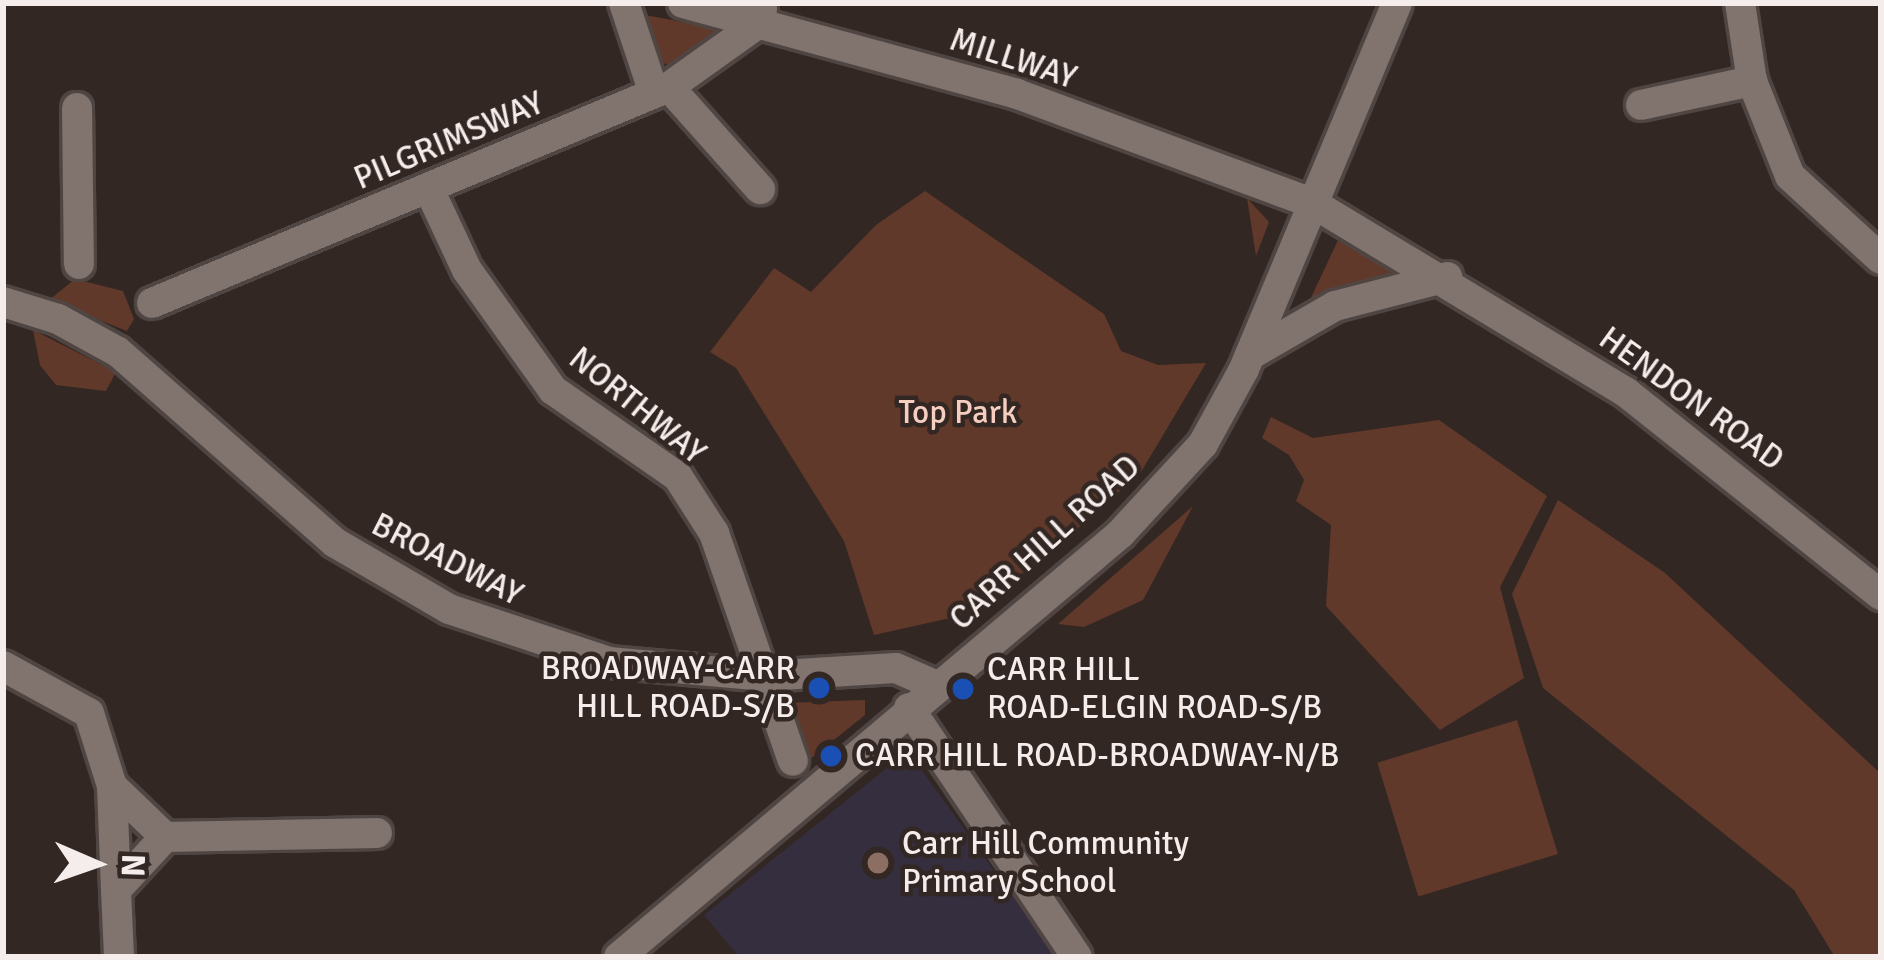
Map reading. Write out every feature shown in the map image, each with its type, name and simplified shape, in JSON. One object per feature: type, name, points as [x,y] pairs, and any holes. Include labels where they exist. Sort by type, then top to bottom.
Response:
[{"type":"street","points":[[624,3],[662,90],[760,189]]},
{"type":"street","name":"MILLWAY","points":[[683,3],[762,13],[1017,94],[1314,204]]},
{"type":"street","name":"CARR HILL ROAD","points":[[619,957],[934,685],[1120,534],[1203,444],[1250,355],[1397,3]]},
{"type":"street","points":[[1740,3],[1752,81],[1790,176],[1881,259]]},
{"type":"street","name":"PILGRIMSWAY","points":[[152,303],[662,90],[762,13]]},
{"type":"street","points":[[1641,105],[1752,81]]},
{"type":"street","points":[[77,108],[79,265]]},
{"type":"street","name":"NORTHWAY","points":[[429,190],[467,270],[553,390],[678,477],[714,533],[794,760]]},
{"type":"street","name":"HENDON ROAD","points":[[1314,204],[1447,277],[1628,393],[1881,595]]},
{"type":"street","points":[[1250,355],[1335,306],[1447,277]]},
{"type":"street","name":"BROADWAY","points":[[3,302],[58,319],[118,352],[334,542],[448,609],[609,662],[765,676],[896,668],[934,685]]},
{"type":"street","points":[[3,666],[89,713],[112,786],[119,957]]},
{"type":"street","points":[[909,708],[1077,957]]},
{"type":"street","points":[[112,786],[165,837],[377,832]]},
{"type":"street","points":[[116,890],[165,837]]},
{"type":"shaded area","name":"Carr Hill Community Primary School","points":[[908,751],[1056,957],[739,957],[704,915]]},
{"type":"green space","points":[[634,13],[721,29],[721,38],[669,66],[654,57]]},
{"type":"green space","name":"Top Park","points":[[925,191],[1104,314],[1121,351],[1158,365],[1206,363],[1141,472],[1040,562],[959,616],[874,635],[844,541],[736,368],[710,352],[774,268],[811,292],[876,225]]},
{"type":"green space","points":[[1247,198],[1269,222],[1256,256]]},
{"type":"green space","points":[[1340,236],[1393,265],[1390,273],[1308,304]]},
{"type":"green space","points":[[75,279],[123,291],[134,319],[127,331],[49,300]]},
{"type":"green space","points":[[33,330],[116,372],[106,391],[56,385],[40,365]]},
{"type":"green space","points":[[1271,417],[1313,438],[1439,420],[1547,496],[1500,587],[1524,678],[1440,730],[1326,606],[1331,525],[1296,501],[1304,480],[1289,455],[1262,438]]},
{"type":"green space","points":[[1558,500],[1665,573],[1881,774],[1881,957],[1835,957],[1794,890],[1543,688],[1512,594]]},
{"type":"green space","points":[[1193,506],[1143,600],[1084,627],[1058,624]]},
{"type":"green space","points":[[865,700],[865,715],[804,764],[785,703]]},
{"type":"green space","points":[[1517,720],[1558,854],[1418,897],[1377,763]]},
{"type":"place","name":"BROADWAY-CARR HILL ROAD-S/B","points":[[819,688]]},
{"type":"place","name":"CARR HILL ROAD-ELGIN ROAD-S/B","points":[[963,689]]},
{"type":"place","name":"CARR HILL ROAD-BROADWAY-N/B","points":[[831,756]]},
{"type":"place","name":"Carr Hill Community Primary School","points":[[878,863]]}]
